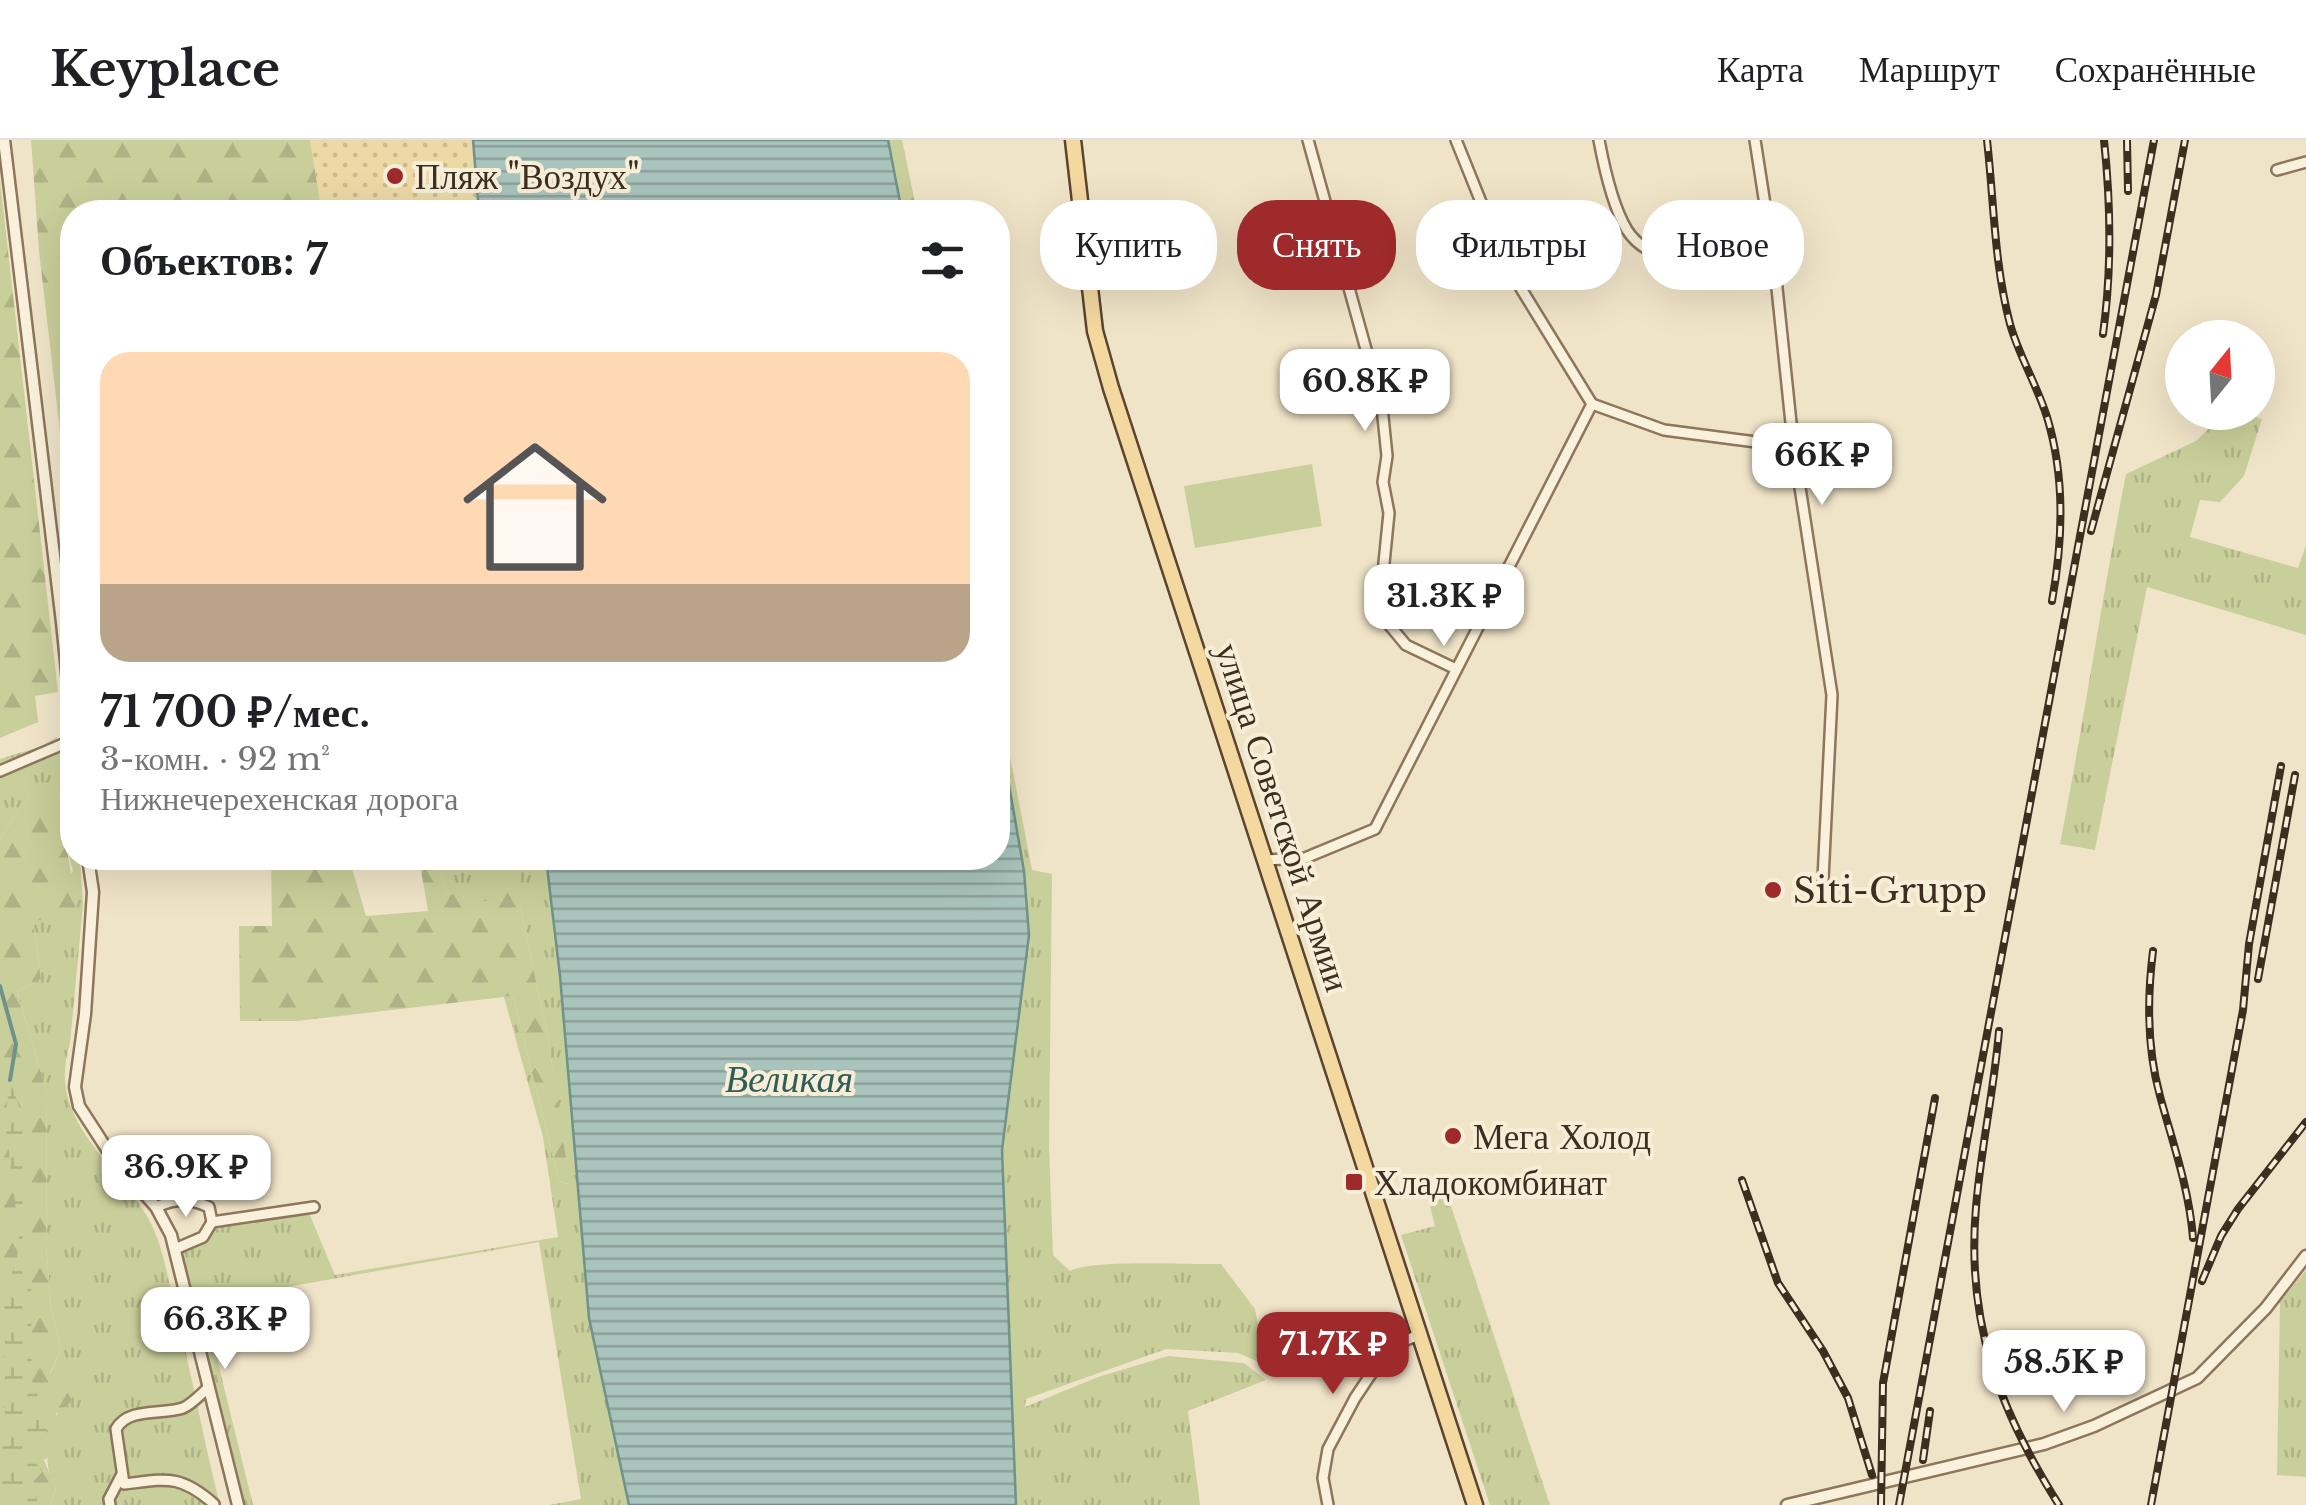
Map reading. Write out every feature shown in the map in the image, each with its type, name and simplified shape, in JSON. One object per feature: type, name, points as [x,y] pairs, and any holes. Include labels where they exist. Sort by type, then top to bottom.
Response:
[{"type":"main road","name":"улица Советской Армии","points":[[1073,140],[1095,331],[1111,388],[1475,1505]]},
{"type":"street","points":[[4,140],[60,568]]},
{"type":"street","points":[[1308,140],[1382,407],[1388,456],[1383,482],[1389,513],[1382,583],[1386,621],[1406,645],[1456,670]]},
{"type":"street","points":[[1456,140],[1506,264],[1592,404],[1664,430],[1756,442],[1793,442]]},
{"type":"street","points":[[1599,140],[1606,173],[1627,231],[1642,245]]},
{"type":"street","points":[[1755,140],[1764,200]]},
{"type":"street","points":[[2277,170],[2306,162]]},
{"type":"street","points":[[1776,290],[1793,442],[1832,695],[1823,879]]},
{"type":"street","points":[[1266,860],[1305,858],[1375,829],[1592,404]]},
{"type":"street","points":[[0,770],[60,745]]},
{"type":"street","points":[[89,870],[92,892],[85,1014],[75,1086],[79,1106],[89,1126],[156,1207],[172,1235],[238,1505]]},
{"type":"street","points":[[156,1207],[178,1198],[209,1207],[212,1222],[203,1237],[175,1249]]},
{"type":"street","points":[[212,1222],[314,1206]]},
{"type":"street","points":[[1788,1505],[2044,1444],[2094,1426],[2197,1378],[2266,1308],[2306,1256]]},
{"type":"street","points":[[1328,1505],[1323,1478],[1328,1448],[1355,1398],[1389,1347],[1421,1334]]},
{"type":"street","points":[[208,1388],[186,1407],[129,1416],[116,1428],[124,1484],[183,1481],[214,1504]]},
{"type":"street","points":[[110,1505],[109,1499],[121,1476]]},
{"type":"green space","points":[[31,140],[310,140],[320,200],[60,200],[60,431],[39,251]]},
{"type":"green space","points":[[888,140],[902,140],[914,200],[900,200]]},
{"type":"green space","points":[[0,180],[58,692],[35,696],[38,722],[0,738]]},
{"type":"green space","points":[[2207,430],[2259,430],[2244,476],[2220,502],[2200,500],[2190,537],[2298,568],[2306,545],[2306,635],[2147,587],[2095,850],[2060,844],[2126,474],[2196,441]]},
{"type":"green space","points":[[1312,464],[1322,526],[1195,548],[1184,486]]},
{"type":"green space","points":[[57,737],[60,818],[57,789],[47,781],[24,802],[0,839],[0,759]]},
{"type":"green space","points":[[1010,756],[1032,870],[1052,874],[1049,1147],[1053,1255],[1070,1271],[1120,1264],[1221,1264],[1255,1309],[1266,1365],[1238,1353],[1166,1349],[1026,1399],[1025,1407],[1098,1377],[1168,1356],[1244,1363],[1266,1380],[1188,1411],[1200,1505],[1016,1505],[1002,1150],[1029,935]]},
{"type":"green space","points":[[47,780],[57,789],[60,870],[70,870],[76,914],[33,921],[41,979],[17,992],[47,1093],[46,1244],[51,1308],[61,1349],[50,1374],[76,1378],[71,1402],[56,1414],[60,1449],[44,1460],[56,1489],[50,1505],[0,1505],[0,839],[24,802]]},
{"type":"green space","points":[[81,870],[83,905],[65,1070],[67,1094],[87,1137],[133,1196],[157,1236],[220,1505],[50,1505],[56,1489],[47,1461],[48,1446],[61,1405],[76,1379],[50,1375],[61,1349],[51,1308],[46,1244],[47,1093],[17,992],[41,979],[33,921],[73,871]]},
{"type":"green space","points":[[271,870],[353,870],[366,916],[428,911],[421,870],[440,870],[446,893],[491,902],[492,870],[520,870],[520,905],[548,1038],[570,1185],[559,1181],[513,996],[297,1021],[240,1021],[239,926],[272,926]]},
{"type":"green space","points":[[440,870],[492,870],[492,903],[446,893]]},
{"type":"green space","points":[[520,870],[547,870],[589,1318],[629,1505],[549,1505],[581,1499],[539,1242],[203,1302],[253,1505],[243,1505],[181,1254],[217,1228],[309,1213],[335,1275],[558,1237],[543,1137],[504,997],[513,996],[559,1181],[569,1185],[548,1038],[520,905]]},
{"type":"green space","points":[[10,1080],[28,1133],[24,1185],[26,1256],[31,1280],[32,1381],[48,1423],[46,1444],[30,1454],[42,1472],[34,1481],[38,1505],[4,1505],[0,1500],[0,1455],[5,1437],[5,1292],[17,1259],[19,1235],[5,1120]]},
{"type":"green space","points":[[1448,1197],[1550,1505],[1490,1505],[1401,1235],[1435,1226],[1429,1202]]},
{"type":"green space","points":[[2306,1270],[2306,1477],[2277,1475],[2280,1302]]},
{"type":"sand","name":"Пляж \"Воздух\"","points":[[310,140],[473,140],[478,200],[320,200]]},
{"type":"water","points":[[473,140],[888,140],[900,200],[478,200]]},
{"type":"water","name":"Великая","points":[[1010,791],[1024,871],[1029,935],[1002,1150],[1016,1505],[629,1505],[589,1318],[547,870],[1010,870]]},
{"type":"waterway","points":[[0,986],[16,1044],[10,1080]]},
{"type":"railway","points":[[1987,140],[2005,301],[2014,336],[2047,417],[2057,462],[2060,532],[2052,601]]},
{"type":"railway","points":[[2103,334],[2110,237],[2104,140]]},
{"type":"railway","points":[[2127,140],[2128,191]]},
{"type":"railway","points":[[1899,1505],[2154,140]]},
{"type":"railway","points":[[2091,531],[2156,295],[2185,140]]},
{"type":"railway","points":[[2151,1505],[2243,1010],[2249,944],[2281,766]]},
{"type":"railway","points":[[2258,979],[2295,775]]},
{"type":"railway","points":[[2153,951],[2150,1042],[2193,1238]]},
{"type":"railway","points":[[1999,1031],[1976,1207],[1976,1289],[1991,1364],[2004,1399],[2019,1435],[2059,1505]]},
{"type":"railway","points":[[1881,1505],[1883,1383],[1935,1098]]},
{"type":"railway","points":[[2202,1281],[2221,1236],[2238,1209],[2306,1122]]},
{"type":"railway","points":[[1742,1180],[1778,1283],[1823,1351],[1848,1398],[1872,1475]]},
{"type":"railway","points":[[1923,1460],[1930,1411]]},
{"type":"place","name":"Пляж \"Воздух\"","points":[[395,176]]},
{"type":"place","name":"Siti-Grupp","points":[[1773,890]]},
{"type":"place","name":"Мега Холод","points":[[1453,1136]]},
{"type":"place","name":"Хладокомбинат","points":[[1354,1182]]}]
